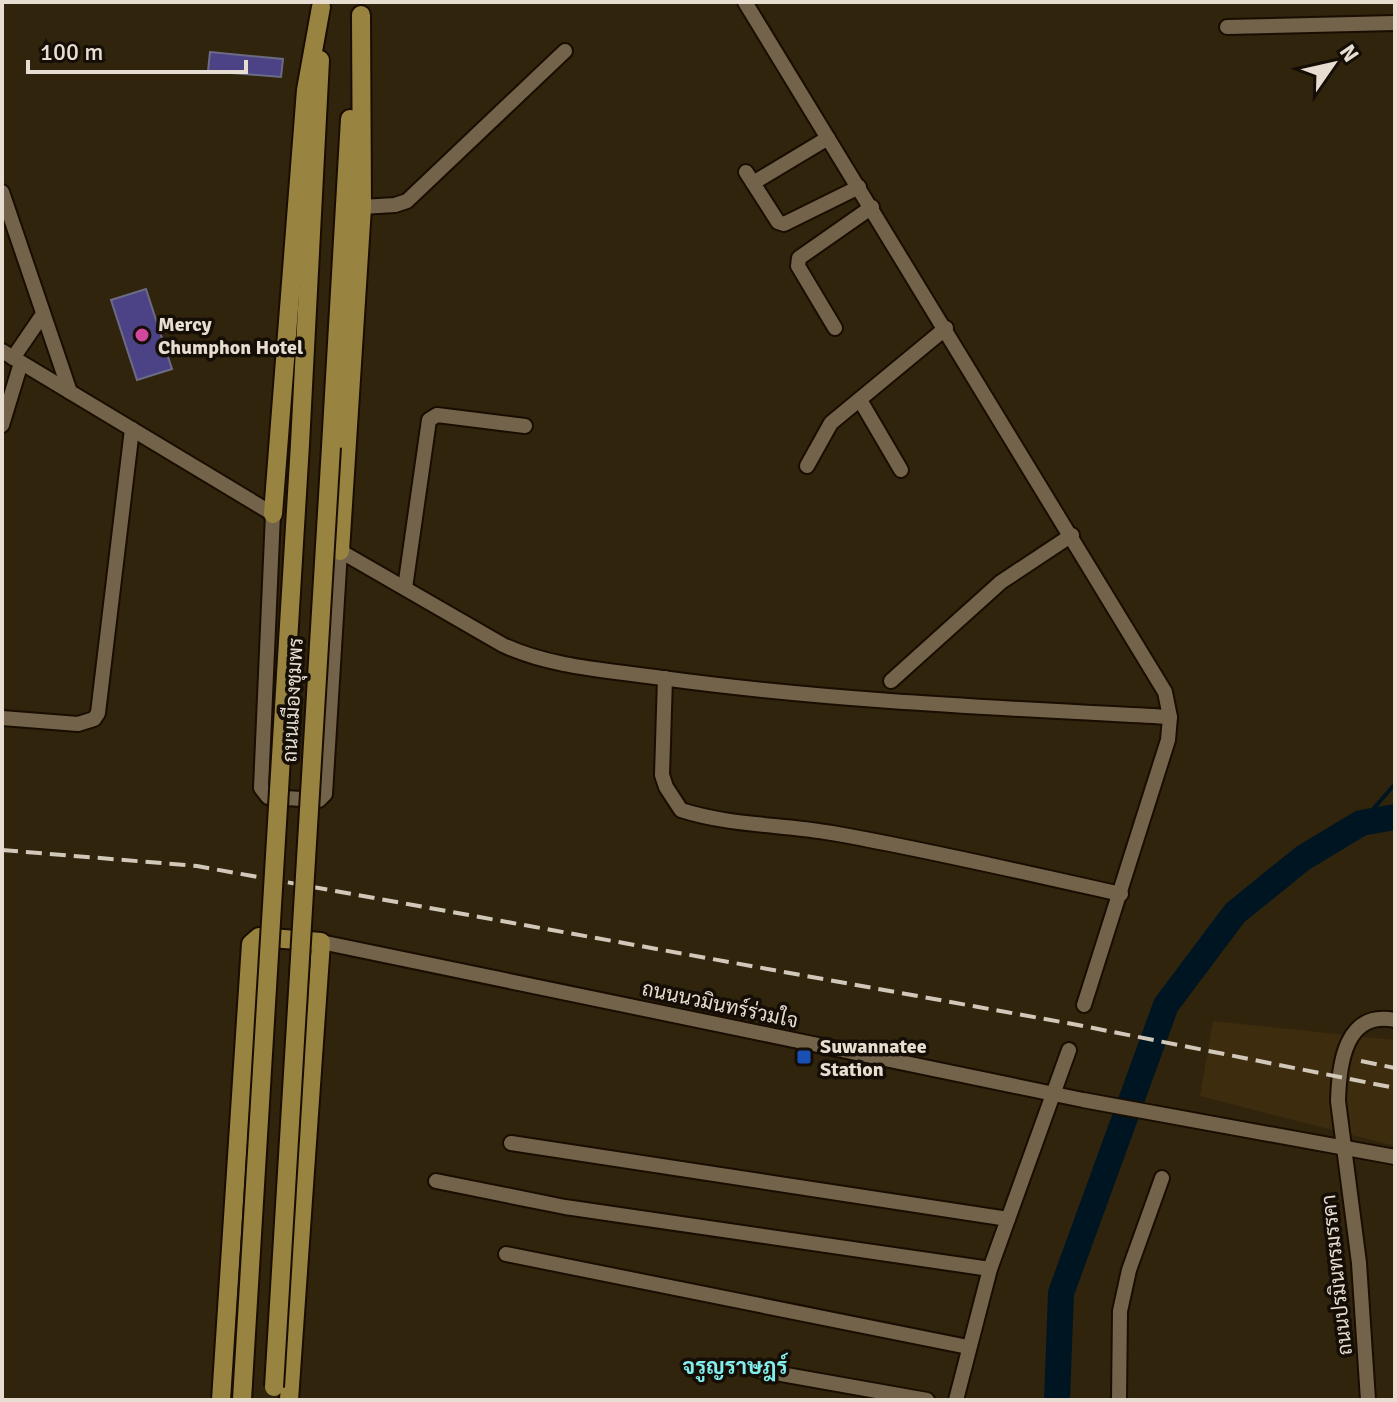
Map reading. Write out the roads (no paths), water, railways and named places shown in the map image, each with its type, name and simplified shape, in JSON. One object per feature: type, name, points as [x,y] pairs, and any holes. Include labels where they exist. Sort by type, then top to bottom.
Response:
[{"type":"main road","name":"ถนนเมืองชุมพร","points":[[243,1392],[319,116],[321,5]]},
{"type":"main road","points":[[273,514],[306,90],[321,5]]},
{"type":"main road","name":"ถนนเมืองชุมพร","points":[[274,1394],[351,114],[361,9]]},
{"type":"main road","points":[[340,551],[362,207],[361,9]]},
{"type":"main road","points":[[221,1400],[251,944],[259,937],[321,942],[289,1400]]},
{"type":"street","points":[[745,2],[1165,692],[1170,717],[1168,740],[1084,1005]]},
{"type":"street","points":[[1227,27],[1395,23]]},
{"type":"street","points":[[362,207],[407,201],[565,51]]},
{"type":"street","points":[[828,138],[749,177],[778,222],[784,224],[859,187]]},
{"type":"street","points":[[2,192],[41,317],[70,392]]},
{"type":"street","points":[[835,328],[798,266],[799,258],[872,207]]},
{"type":"street","points":[[2,425],[12,357],[41,317]]},
{"type":"street","points":[[807,466],[831,423],[946,328]]},
{"type":"street","points":[[12,357],[273,514],[261,788],[268,797],[319,800],[325,794],[340,551],[528,656],[568,666],[783,694],[1170,717]]},
{"type":"street","points":[[860,400],[901,470]]},
{"type":"street","points":[[405,588],[429,420],[437,415],[525,426]]},
{"type":"street","points":[[2,718],[78,724],[94,719],[98,713],[132,429]]},
{"type":"street","points":[[891,681],[1001,582],[1072,535]]},
{"type":"street","points":[[665,678],[662,775],[681,810],[735,823],[852,837],[1121,894]]},
{"type":"street","name":"ถนนนวมินทร์ร่วมใจ","points":[[321,942],[1083,1100],[1395,1157]]},
{"type":"street","name":"ถนนปรมินทรมรรคา","points":[[1368,1400],[1359,1263],[1338,1089],[1345,1045],[1353,1031],[1368,1021],[1395,1020]]},
{"type":"street","points":[[956,1400],[990,1269],[1069,1050]]},
{"type":"street","points":[[511,1143],[1008,1219]]},
{"type":"street","points":[[1119,1400],[1120,1311],[1129,1270],[1162,1178]]},
{"type":"street","points":[[436,1181],[565,1207],[990,1269]]},
{"type":"street","points":[[506,1254],[968,1347]]},
{"type":"street","points":[[758,1370],[927,1400]]},
{"type":"waterway","points":[[1361,823],[1395,784]]},
{"type":"waterway","points":[[1057,1400],[1061,1293],[1166,1005],[1235,913],[1303,858],[1361,823],[1395,817]]},
{"type":"railway","points":[[2,850],[197,866],[1078,1025],[1395,1088]]},
{"type":"railway","points":[[1361,1061],[1395,1068]]},
{"type":"place","name":"Mercy Chumphon Hotel","points":[[142,335]]},
{"type":"place","name":"Suwannatee Station","points":[[804,1057]]},
{"type":"district","name":"จรูญราษฎร์","points":[[735,1366]]}]
